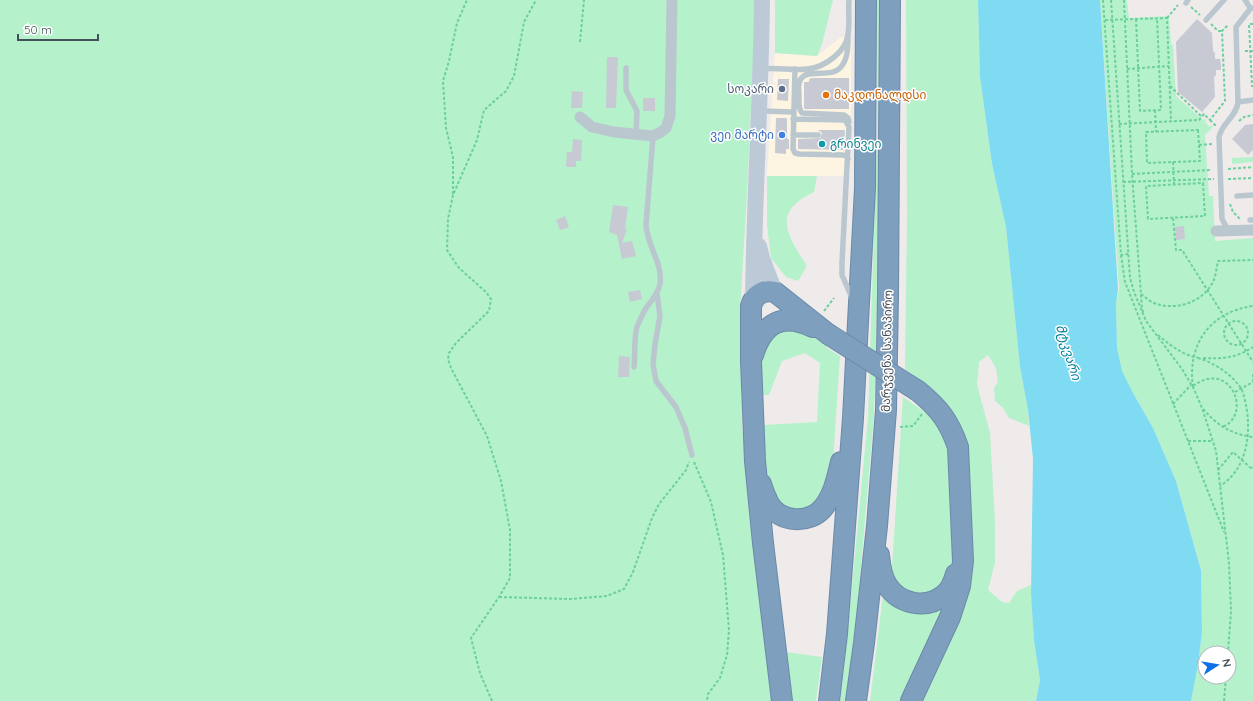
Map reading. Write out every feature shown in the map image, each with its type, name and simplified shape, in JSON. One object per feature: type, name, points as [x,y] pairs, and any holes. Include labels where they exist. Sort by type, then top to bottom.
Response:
[{"type":"highway","points":[[829,701],[837,634],[853,418],[865,188],[866,0]]},
{"type":"highway","name":"მარჯვენა სანაპირო","points":[[856,701],[877,526],[886,410],[890,0]]},
{"type":"highway","points":[[782,701],[762,543],[755,461],[751,361],[752,306],[756,296],[761,292],[768,291],[779,296],[828,334],[918,391],[941,412],[953,433],[958,447],[963,561],[960,586],[950,617],[911,701]]},
{"type":"highway","points":[[751,361],[757,342],[761,335],[775,324],[785,312],[786,307],[779,296]]},
{"type":"highway","points":[[752,306],[754,318],[757,322],[766,325],[791,319],[797,320],[828,334]]},
{"type":"highway","points":[[755,461],[764,492],[770,506],[780,514],[790,519],[801,520],[812,517],[822,509],[831,496],[837,481],[845,442],[853,418]]},
{"type":"highway","points":[[877,526],[880,566],[887,584],[898,597],[912,603],[928,603],[944,595],[952,585],[956,574],[962,540]]},
{"type":"street","points":[[580,117],[592,127],[614,132],[653,136],[666,128],[670,116],[672,0]]},
{"type":"street","points":[[752,306],[754,219],[760,111],[762,0]]},
{"type":"street","points":[[754,219],[762,258],[779,296]]},
{"type":"street","points":[[1216,231],[1228,230],[1252,223]]},
{"type":"lane","points":[[848,0],[848,36],[846,58],[843,65],[839,70],[834,72],[808,74],[802,77],[799,83],[799,102],[800,111],[802,114],[844,115],[848,118],[848,159],[842,275],[858,314]]},
{"type":"lane","points":[[1206,20],[1224,0]]},
{"type":"lane","points":[[1228,230],[1222,219],[1219,137],[1220,131],[1238,108],[1236,27],[1251,9],[1244,0]]},
{"type":"lane","points":[[761,69],[809,69],[821,66],[832,59],[841,50],[848,36]]},
{"type":"lane","points":[[626,68],[626,90],[637,111],[636,134]]},
{"type":"lane","points":[[795,69],[793,119],[793,149],[795,153],[843,155],[848,159]]},
{"type":"lane","points":[[1238,102],[1253,100]]},
{"type":"lane","points":[[760,111],[794,112]]},
{"type":"lane","points":[[793,119],[845,120],[849,127]]},
{"type":"lane","points":[[793,135],[818,135]]},
{"type":"lane","points":[[653,136],[646,225],[646,232],[654,250],[660,272],[658,294],[660,316],[653,364],[656,381],[676,407],[685,428],[692,455]]},
{"type":"lane","points":[[1237,196],[1253,195]]},
{"type":"lane","points":[[634,367],[636,329],[646,309],[658,294]]},
{"type":"path","points":[[467,0],[457,23],[443,81],[446,128],[454,157],[453,195],[448,219],[447,250],[459,268],[486,292],[490,299],[489,311],[456,343],[449,353],[448,359],[451,368],[487,436],[501,481],[510,530],[510,578],[471,638],[480,673],[492,701]]},
{"type":"path","points":[[453,195],[477,140],[484,110],[506,91],[514,76],[524,22],[536,0]]},
{"type":"path","points":[[580,42],[584,0]]},
{"type":"path","points":[[1103,0],[1121,255],[1125,282],[1226,536]]},
{"type":"path","points":[[1111,0],[1130,278],[1139,308],[1146,321],[1182,369],[1192,385],[1202,408],[1213,441],[1229,563],[1231,611],[1229,645]]},
{"type":"path","points":[[1124,0],[1132,174],[1142,308],[1146,321]]},
{"type":"path","points":[[1105,20],[1167,18],[1186,1]]},
{"type":"path","points":[[1136,19],[1140,111],[1161,110],[1157,18]]},
{"type":"path","points":[[1167,18],[1171,121]]},
{"type":"path","points":[[1253,24],[1249,24],[1253,86]]},
{"type":"path","points":[[1119,124],[1199,120],[1204,114],[1210,120],[1225,101],[1222,31],[1228,25]]},
{"type":"path","points":[[1127,68],[1169,66]]},
{"type":"path","points":[[1170,85],[1202,117]]},
{"type":"path","points":[[1155,110],[1156,132]]},
{"type":"path","points":[[1235,125],[1244,117],[1253,115]]},
{"type":"path","points":[[1198,130],[1200,161],[1147,163],[1146,132],[1156,132],[1198,130]]},
{"type":"path","points":[[1199,145],[1212,144]]},
{"type":"path","points":[[1173,162],[1174,184]]},
{"type":"path","points":[[1132,174],[1253,167]]},
{"type":"path","points":[[1229,169],[1229,185]]},
{"type":"path","points":[[1123,182],[1253,178]]},
{"type":"path","points":[[1203,183],[1205,216],[1173,218],[1148,219],[1146,186],[1203,183]]},
{"type":"path","points":[[1230,198],[1230,205],[1233,212],[1243,222]]},
{"type":"path","points":[[1173,218],[1176,250],[1182,250],[1253,362]]},
{"type":"path","points":[[1121,255],[1128,254]]},
{"type":"path","points":[[1141,294],[1153,302],[1167,306],[1182,306],[1196,300],[1207,290],[1214,278],[1218,261],[1253,260]]},
{"type":"path","points":[[820,315],[834,298]]},
{"type":"path","points":[[1192,385],[1192,366],[1196,346],[1206,329],[1223,315],[1239,308],[1253,306]]},
{"type":"path","points":[[1142,323],[1146,321]]},
{"type":"path","points":[[1234,321],[1238,321],[1245,325],[1248,332],[1246,340],[1241,344],[1232,345],[1226,340],[1224,328],[1234,321]]},
{"type":"path","points":[[1154,331],[1172,348],[1206,360],[1225,371],[1240,389],[1250,413],[1252,437],[1243,462],[1228,481],[1220,486]]},
{"type":"path","points":[[1198,358],[1221,359],[1246,351],[1253,347]]},
{"type":"path","points":[[1235,392],[1253,381],[1253,374]]},
{"type":"path","points":[[1173,404],[1192,385],[1202,379],[1220,379],[1228,383],[1235,392],[1238,406],[1232,421],[1222,427]]},
{"type":"path","points":[[1202,408],[1222,427],[1239,435],[1252,437]]},
{"type":"path","points":[[899,427],[913,426],[925,410]]},
{"type":"path","points":[[1188,441],[1213,441]]},
{"type":"path","points":[[1218,470],[1233,452],[1252,469],[1253,467]]},
{"type":"path","points":[[499,597],[570,599],[607,596],[624,590],[633,572],[652,518],[659,504],[686,470],[692,455]]},
{"type":"path","points":[[692,455],[711,502],[723,555],[728,600],[729,630],[727,654],[720,678],[708,694],[707,701]]},
{"type":"path","points":[[1224,701],[1225,685]]},
{"type":"shaded area","points":[[851,36],[850,176],[767,176],[775,53],[817,56],[841,37]]},
{"type":"green space","points":[[0,0],[756,0],[740,312],[742,427],[778,701],[0,701]]},
{"type":"green space","points":[[775,0],[833,0],[822,44],[817,56],[775,53]]},
{"type":"green space","points":[[877,0],[882,0],[882,134],[874,415],[852,671],[847,701],[840,701],[868,417],[877,136]]},
{"type":"green space","points":[[906,0],[978,0],[980,77],[992,164],[1006,227],[1020,367],[1028,410],[1029,426],[1009,418],[1003,408],[995,401],[994,388],[998,382],[996,368],[988,355],[979,362],[977,385],[990,433],[995,522],[995,562],[988,590],[1002,602],[1009,603],[1017,591],[1031,585],[1034,641],[1040,680],[1036,701],[918,701],[957,614],[959,427],[948,406],[934,390],[905,369],[907,216]]},
{"type":"green space","points":[[1100,0],[1127,0],[1129,18],[1169,16],[1171,45],[1173,45],[1176,96],[1203,120],[1206,120],[1205,122],[1210,127],[1211,125],[1213,127],[1205,135],[1209,196],[1213,196],[1215,241],[1253,238],[1253,701],[1191,701],[1197,670],[1197,685],[1237,685],[1237,645],[1200,645],[1202,632],[1201,569],[1176,481],[1153,428],[1122,372],[1117,348],[1116,304],[1119,288]]},
{"type":"green space","points":[[1253,157],[1253,162],[1232,164],[1232,158]]},
{"type":"green space","points":[[767,176],[817,176],[814,192],[792,208],[788,216],[787,225],[789,234],[807,266],[798,281],[786,277],[771,258],[767,225]]},
{"type":"green space","points":[[792,327],[827,340],[827,348],[840,356],[832,478],[822,502],[792,517],[768,489],[763,425],[817,422],[820,363],[805,353],[782,361],[769,395],[761,395],[761,364],[764,349],[772,336]]},
{"type":"green space","points":[[903,397],[931,416],[946,440],[948,453],[953,545],[951,571],[946,587],[918,599],[901,586],[895,578],[892,567]]},
{"type":"green space","points":[[883,595],[952,597],[907,701],[870,701]]},
{"type":"green space","points":[[785,652],[822,657],[816,701],[790,701]]},
{"type":"water","name":"მტკვარი","points":[[978,0],[1100,0],[1118,289],[1116,304],[1117,348],[1122,371],[1153,428],[1176,481],[1201,570],[1202,632],[1200,645],[1197,645],[1197,670],[1191,701],[1036,701],[1040,680],[1034,641],[1031,593],[1033,459],[1028,410],[1020,367],[1006,227],[992,164],[980,77]]},
{"type":"building","points":[[1197,19],[1212,33],[1215,59],[1220,59],[1221,65],[1221,70],[1216,70],[1216,75],[1214,77],[1215,97],[1202,112],[1178,92],[1176,42]]},
{"type":"building","points":[[607,57],[618,57],[616,108],[606,108]]},
{"type":"building","name":"მაკდონალდსი","points":[[849,78],[849,109],[804,109],[804,82],[809,82],[809,79]]},
{"type":"building","points":[[778,79],[789,79],[788,101],[777,100]]},
{"type":"building","points":[[572,91],[583,92],[582,108],[571,108]]},
{"type":"building","points":[[643,98],[655,98],[655,111],[643,111]]},
{"type":"building","points":[[776,118],[787,118],[787,139],[789,139],[789,149],[786,149],[786,154],[775,153]]},
{"type":"building","points":[[1253,124],[1253,150],[1248,155],[1232,139],[1245,125]]},
{"type":"building","name":"გრინვეი","points":[[818,130],[845,130],[844,150],[798,149],[798,139],[820,138],[822,133]]},
{"type":"building","points":[[573,139],[582,140],[581,161],[576,161],[576,167],[566,167],[567,152],[572,152]]},
{"type":"building","points":[[613,205],[628,207],[625,229],[627,229],[622,243],[632,241],[636,256],[622,259],[617,235],[609,232]]},
{"type":"building","points":[[565,216],[569,227],[560,230],[556,220]]},
{"type":"building","points":[[1184,226],[1185,239],[1176,240],[1175,227]]},
{"type":"building","points":[[640,290],[642,299],[630,302],[628,292]]},
{"type":"building","points":[[619,356],[630,357],[629,377],[618,377]]},
{"type":"place","name":"სოკარი","points":[[782,89]]},
{"type":"place","name":"მაკდონალდსი","points":[[826,95]]},
{"type":"place","name":"ვეი მარტი","points":[[782,135]]},
{"type":"place","name":"გრინვეი","points":[[822,144]]}]
